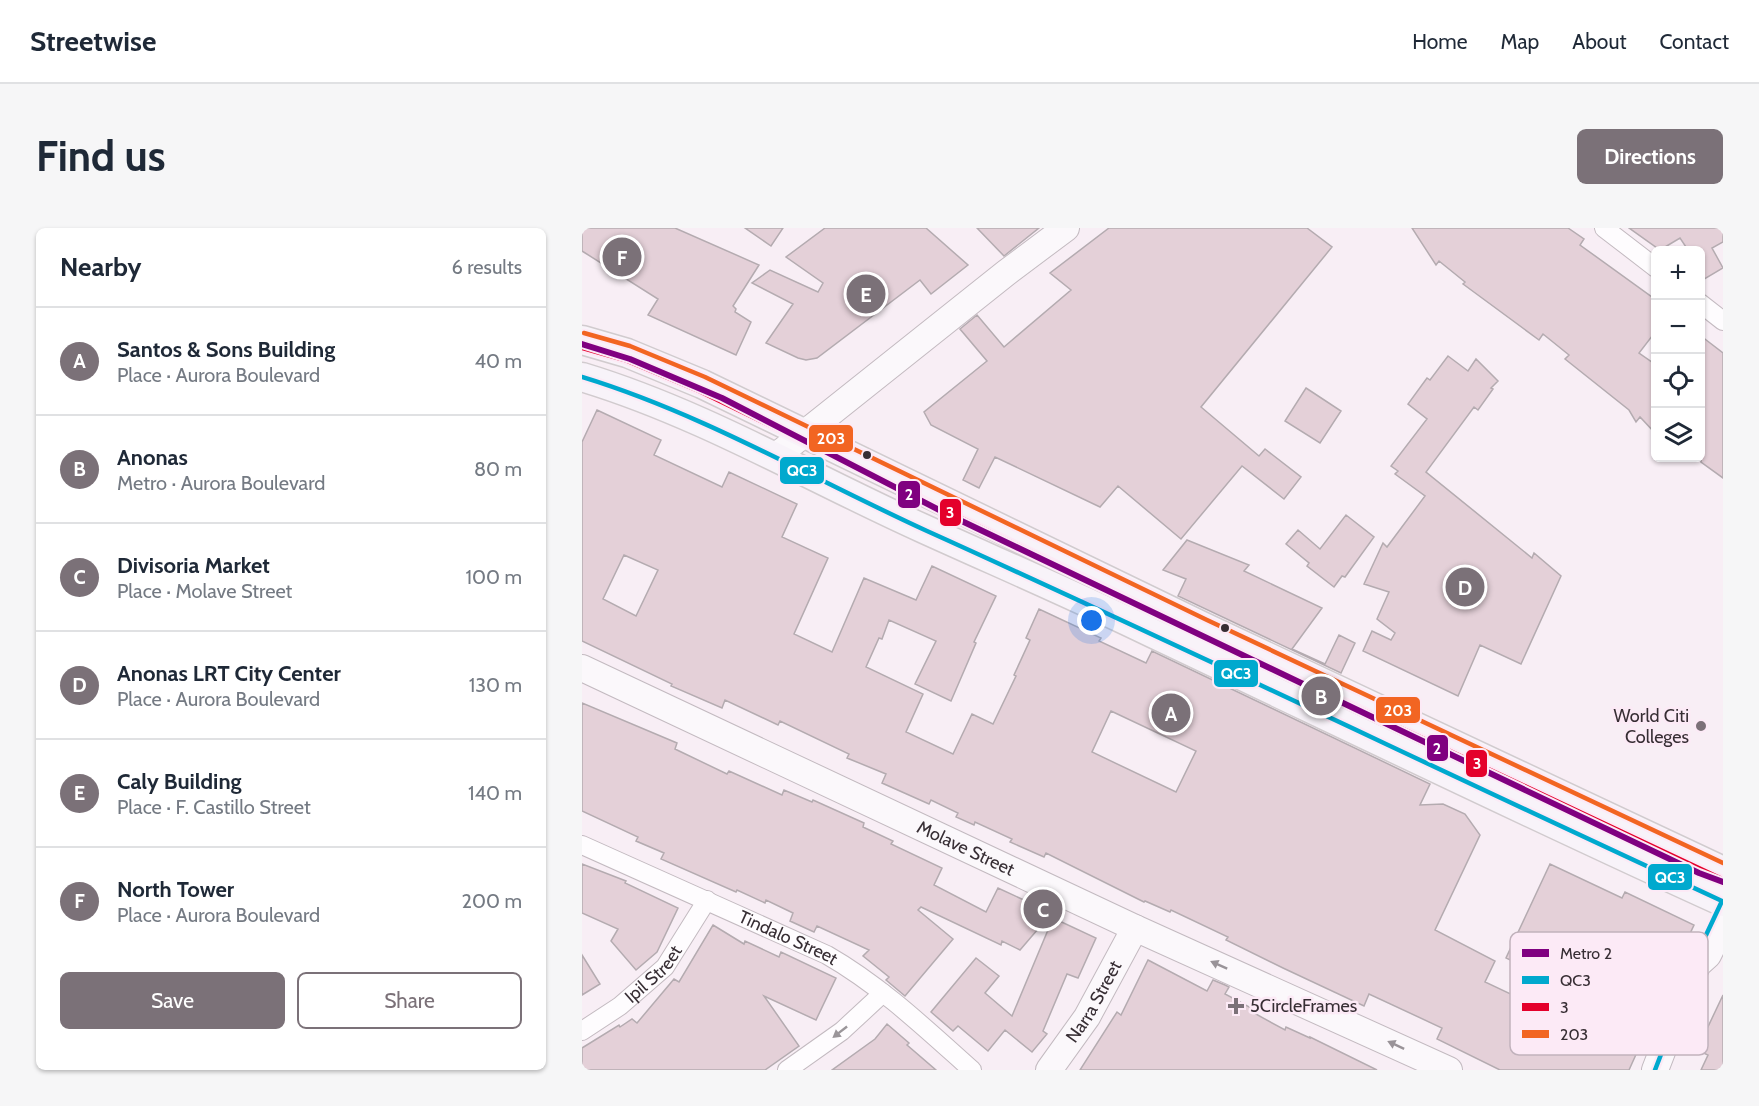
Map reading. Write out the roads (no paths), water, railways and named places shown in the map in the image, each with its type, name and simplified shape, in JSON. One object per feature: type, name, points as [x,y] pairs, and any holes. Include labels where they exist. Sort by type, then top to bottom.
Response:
[{"type":"main road","points":[[582,340],[627,353],[702,384],[1204,627],[1723,871]]},
{"type":"main road","points":[[582,377],[615,387],[685,415],[871,505],[1155,634],[1723,907]]},
{"type":"street","points":[[775,457],[1066,228]]},
{"type":"street","points":[[1604,228],[1651,264]]},
{"type":"street","points":[[1705,306],[1723,321]]},
{"type":"street","name":"Molave Street","points":[[582,668],[1135,928],[1449,1070]]},
{"type":"street","name":"Tindalo Street","points":[[582,844],[827,955],[883,993],[972,1070]]},
{"type":"street","name":"Ipil Street","points":[[582,1031],[620,1006],[665,967],[707,900]]},
{"type":"street","points":[[1708,934],[1723,907]]},
{"type":"street","name":"Narra Street","points":[[1049,1070],[1087,1017],[1135,928]]},
{"type":"street","points":[[787,1070],[842,1031],[883,993]]},
{"type":"street","points":[[1655,1070],[1661,1055]]},
{"type":"metro line","name":"2","points":[[582,344],[630,359],[722,398],[947,514],[1699,873],[1723,882]]},
{"type":"place","name":"North Tower","points":[[622,257]]},
{"type":"place","name":"Caly Building","points":[[866,294]]},
{"type":"place","name":"Anonas LRT City Center","points":[[1465,587]]},
{"type":"place","name":"Anonas","points":[[1321,696]]},
{"type":"place","name":"Santos & Sons Building","points":[[1171,713]]},
{"type":"place","name":"World Citi Colleges","points":[[1701,726]]},
{"type":"place","name":"Divisoria Market","points":[[1043,909]]},
{"type":"place","name":"5CircleFrames","points":[[1236,1006]]}]
